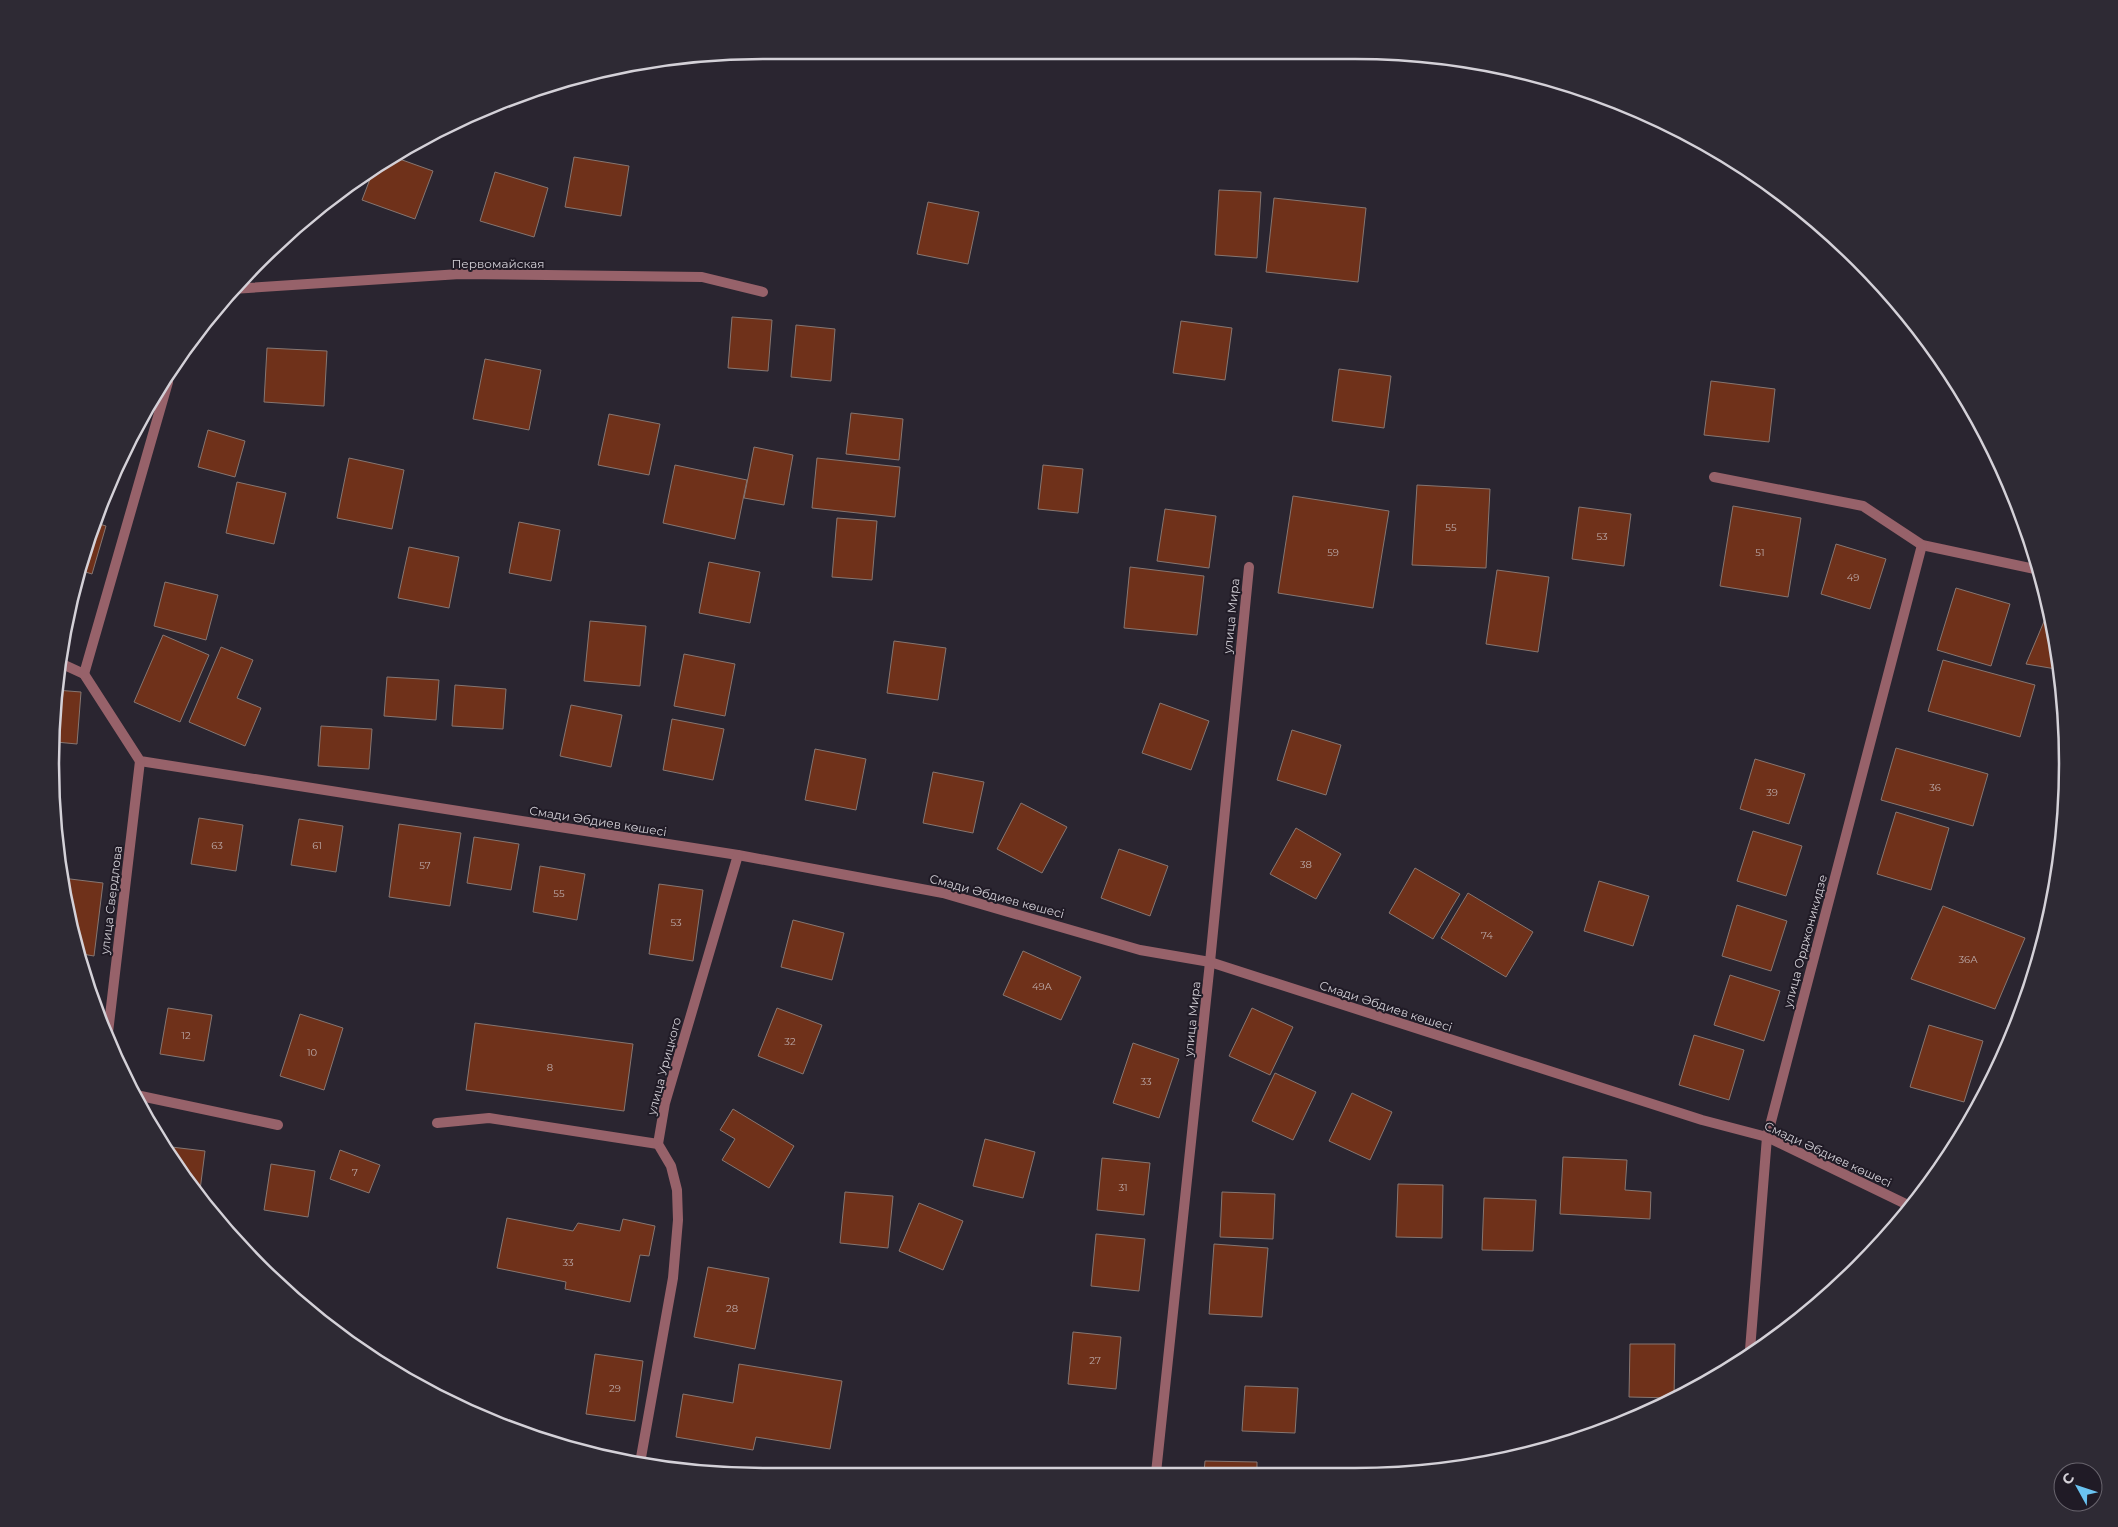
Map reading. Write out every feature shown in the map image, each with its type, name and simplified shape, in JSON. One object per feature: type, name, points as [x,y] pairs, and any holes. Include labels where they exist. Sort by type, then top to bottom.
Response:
[{"type":"street","name":"Первомайская","points":[[244,288],[460,274],[702,277],[763,292]]},
{"type":"street","points":[[84,674],[165,392]]},
{"type":"street","points":[[1714,476],[1863,506],[1922,544],[2031,568]]},
{"type":"street","name":"улица Орджоникидзе","points":[[1750,1346],[1767,1137],[1922,544]]},
{"type":"street","name":"улица Мира","points":[[1157,1468],[1210,962],[1249,567]]},
{"type":"street","points":[[66,666],[84,674],[140,761]]},
{"type":"street","name":"Смади Әбдиев көшесі","points":[[140,761],[738,855],[943,893],[1140,950],[1210,962],[1702,1120],[1767,1137],[1905,1204]]},
{"type":"street","name":"улица Свердлова","points":[[109,1025],[140,761]]},
{"type":"street","name":"улица Урицкого","points":[[658,1144],[665,1103],[738,855]]},
{"type":"street","points":[[143,1097],[278,1124]]},
{"type":"street","points":[[437,1123],[489,1118],[658,1144],[671,1166],[677,1190],[678,1220],[673,1278],[641,1457]]},
{"type":"building","points":[[574,157],[629,166],[621,216],[565,207]]},
{"type":"building","points":[[401,160],[433,171],[415,219],[362,200],[370,179]]},
{"type":"building","points":[[495,172],[548,188],[534,237],[480,221]]},
{"type":"building","points":[[1219,190],[1261,192],[1257,258],[1215,255]]},
{"type":"building","points":[[1274,198],[1366,208],[1358,282],[1266,272]]},
{"type":"building","points":[[928,202],[979,212],[968,264],[917,254]]},
{"type":"building","points":[[732,317],[772,320],[768,371],[728,368]]},
{"type":"building","points":[[1181,321],[1232,328],[1225,380],[1173,373]]},
{"type":"building","points":[[796,325],[835,329],[831,381],[791,377]]},
{"type":"building","points":[[267,348],[327,351],[324,406],[264,402]]},
{"type":"building","points":[[485,359],[541,370],[529,430],[473,419]]},
{"type":"building","points":[[1339,369],[1391,376],[1384,428],[1332,421]]},
{"type":"building","points":[[1711,381],[1775,389],[1769,442],[1704,435]]},
{"type":"building","points":[[851,413],[903,419],[899,460],[846,454]]},
{"type":"building","points":[[609,414],[660,424],[649,475],[598,465]]},
{"type":"building","points":[[208,430],[245,441],[235,477],[198,467]]},
{"type":"building","points":[[754,447],[793,455],[784,505],[744,498]]},
{"type":"building","points":[[349,458],[404,470],[392,529],[337,518]]},
{"type":"building","points":[[817,458],[900,467],[895,517],[812,508]]},
{"type":"building","points":[[675,465],[747,480],[735,539],[663,523]]},
{"type":"building","points":[[1043,465],[1083,469],[1078,513],[1038,509]]},
{"type":"building","points":[[237,482],[286,493],[274,544],[226,533]]},
{"type":"building","points":[[1417,485],[1490,489],[1486,568],[1412,565]]},
{"type":"building","points":[[1293,496],[1389,511],[1373,608],[1278,593]]},
{"type":"building","points":[[1733,506],[1801,518],[1788,597],[1720,586]]},
{"type":"building","points":[[1579,507],[1631,514],[1624,566],[1572,559]]},
{"type":"building","points":[[1165,509],[1216,516],[1209,568],[1157,561]]},
{"type":"building","points":[[837,518],[877,521],[872,580],[832,577]]},
{"type":"building","points":[[519,522],[560,530],[551,581],[509,573]]},
{"type":"building","points":[[101,524],[106,526],[92,574],[86,572]]},
{"type":"building","points":[[1836,544],[1886,559],[1870,609],[1821,594]]},
{"type":"building","points":[[409,547],[459,557],[449,608],[398,598]]},
{"type":"building","points":[[709,562],[760,572],[750,623],[699,613]]},
{"type":"building","points":[[1130,567],[1204,576],[1197,635],[1124,628]]},
{"type":"building","points":[[1497,570],[1549,577],[1538,652],[1486,644]]},
{"type":"building","points":[[165,582],[218,595],[206,640],[154,626]]},
{"type":"building","points":[[1956,588],[2010,604],[1991,666],[1937,650]]},
{"type":"building","points":[[2045,620],[2052,668],[2026,664]]},
{"type":"building","points":[[590,621],[646,626],[640,686],[584,681]]},
{"type":"building","points":[[163,635],[209,655],[180,722],[134,702]]},
{"type":"building","points":[[894,641],[946,648],[938,700],[887,693]]},
{"type":"building","points":[[221,647],[253,660],[237,698],[261,708],[245,746],[189,722]]},
{"type":"building","points":[[684,654],[735,664],[725,716],[674,706]]},
{"type":"building","points":[[1943,660],[2035,685],[2020,737],[1928,711]]},
{"type":"building","points":[[387,677],[439,680],[436,720],[384,716]]},
{"type":"building","points":[[455,685],[506,689],[503,729],[452,726]]},
{"type":"building","points":[[63,691],[81,692],[77,744],[59,742]]},
{"type":"building","points":[[1160,703],[1209,721],[1191,770],[1142,753]]},
{"type":"building","points":[[571,705],[622,715],[611,767],[560,756]]},
{"type":"building","points":[[672,719],[724,729],[713,780],[663,770]]},
{"type":"building","points":[[321,726],[372,729],[369,769],[318,766]]},
{"type":"building","points":[[1292,730],[1341,745],[1326,795],[1277,780]]},
{"type":"building","points":[[1896,748],[1988,774],[1973,826],[1881,800]]},
{"type":"building","points":[[815,749],[866,759],[856,810],[805,800]]},
{"type":"building","points":[[1755,759],[1805,774],[1789,824],[1740,809]]},
{"type":"building","points":[[933,772],[984,782],[973,833],[923,823]]},
{"type":"building","points":[[1021,803],[1067,827],[1042,873],[997,849]]},
{"type":"building","points":[[1896,812],[1949,828],[1931,890],[1877,874]]},
{"type":"building","points":[[199,818],[243,825],[236,871],[191,864]]},
{"type":"building","points":[[299,819],[343,826],[336,872],[291,865]]},
{"type":"building","points":[[399,824],[461,833],[450,906],[389,897]]},
{"type":"building","points":[[1296,828],[1341,854],[1316,899],[1270,874]]},
{"type":"building","points":[[1753,831],[1802,846],[1786,896],[1737,881]]},
{"type":"building","points":[[474,837],[519,844],[511,890],[467,883]]},
{"type":"building","points":[[1119,849],[1168,866],[1150,916],[1101,898]]},
{"type":"building","points":[[540,866],[585,874],[577,920],[533,912]]},
{"type":"building","points":[[1415,868],[1460,894],[1433,939],[1389,913]]},
{"type":"building","points":[[69,879],[103,883],[94,956],[86,955],[72,901]]},
{"type":"building","points":[[1599,881],[1649,896],[1633,946],[1584,931]]},
{"type":"building","points":[[659,884],[703,890],[693,961],[649,954]]},
{"type":"building","points":[[1468,893],[1533,932],[1506,977],[1441,938]]},
{"type":"building","points":[[1737,905],[1787,921],[1771,971],[1722,956]]},
{"type":"building","points":[[1943,906],[2025,938],[1995,1009],[1911,979]]},
{"type":"building","points":[[793,920],[844,933],[832,980],[781,967]]},
{"type":"building","points":[[1023,951],[1081,977],[1061,1020],[1003,995]]},
{"type":"building","points":[[1730,975],[1780,991],[1764,1041],[1714,1025]]},
{"type":"building","points":[[168,1008],[212,1015],[204,1061],[160,1054]]},
{"type":"building","points":[[777,1008],[822,1025],[803,1074],[758,1056]]},
{"type":"building","points":[[1252,1008],[1293,1027],[1270,1075],[1229,1056]]},
{"type":"building","points":[[300,1014],[343,1028],[324,1090],[280,1076]]},
{"type":"building","points":[[475,1023],[633,1044],[624,1111],[466,1090]]},
{"type":"building","points":[[1929,1025],[1983,1041],[1964,1102],[1910,1087]]},
{"type":"building","points":[[1694,1035],[1744,1050],[1729,1100],[1679,1085]]},
{"type":"building","points":[[1133,1043],[1179,1059],[1159,1118],[1113,1103]]},
{"type":"building","points":[[1275,1073],[1316,1092],[1293,1140],[1252,1121]]},
{"type":"building","points":[[1352,1093],[1392,1112],[1370,1160],[1329,1141]]},
{"type":"building","points":[[733,1109],[794,1146],[769,1188],[722,1160],[735,1139],[720,1130]]},
{"type":"building","points":[[985,1139],[1035,1152],[1023,1198],[973,1186]]},
{"type":"building","points":[[173,1147],[205,1151],[200,1188]]},
{"type":"building","points":[[340,1150],[380,1165],[369,1193],[330,1179]]},
{"type":"building","points":[[1563,1157],[1627,1160],[1625,1190],[1651,1192],[1650,1219],[1560,1214]]},
{"type":"building","points":[[1102,1158],[1150,1163],[1144,1215],[1097,1210]]},
{"type":"building","points":[[271,1164],[315,1171],[308,1217],[264,1210]]},
{"type":"building","points":[[1398,1184],[1443,1185],[1442,1238],[1396,1237]]},
{"type":"building","points":[[845,1192],[893,1196],[888,1248],[840,1243]]},
{"type":"building","points":[[1222,1192],[1275,1194],[1273,1239],[1220,1237]]},
{"type":"building","points":[[1484,1198],[1536,1200],[1533,1251],[1482,1250]]},
{"type":"building","points":[[919,1203],[963,1221],[943,1270],[899,1251]]},
{"type":"building","points":[[507,1218],[573,1231],[578,1223],[620,1231],[623,1219],[655,1226],[649,1256],[640,1255],[630,1302],[565,1289],[566,1282],[497,1268]]},
{"type":"building","points":[[1096,1234],[1145,1239],[1139,1291],[1091,1286]]},
{"type":"building","points":[[1214,1244],[1268,1248],[1262,1317],[1209,1314]]},
{"type":"building","points":[[708,1267],[769,1278],[755,1349],[694,1337]]},
{"type":"building","points":[[1073,1332],[1121,1337],[1116,1389],[1068,1384]]},
{"type":"building","points":[[1630,1344],[1675,1344],[1674,1392],[1662,1398],[1629,1397]]},
{"type":"building","points":[[595,1354],[643,1361],[635,1421],[586,1414]]},
{"type":"building","points":[[739,1364],[842,1381],[830,1449],[756,1437],[753,1450],[676,1437],[683,1394],[733,1403]]},
{"type":"building","points":[[1245,1386],[1298,1388],[1295,1433],[1242,1431]]},
{"type":"building","points":[[1205,1461],[1257,1462],[1257,1468],[1204,1468]]}]
